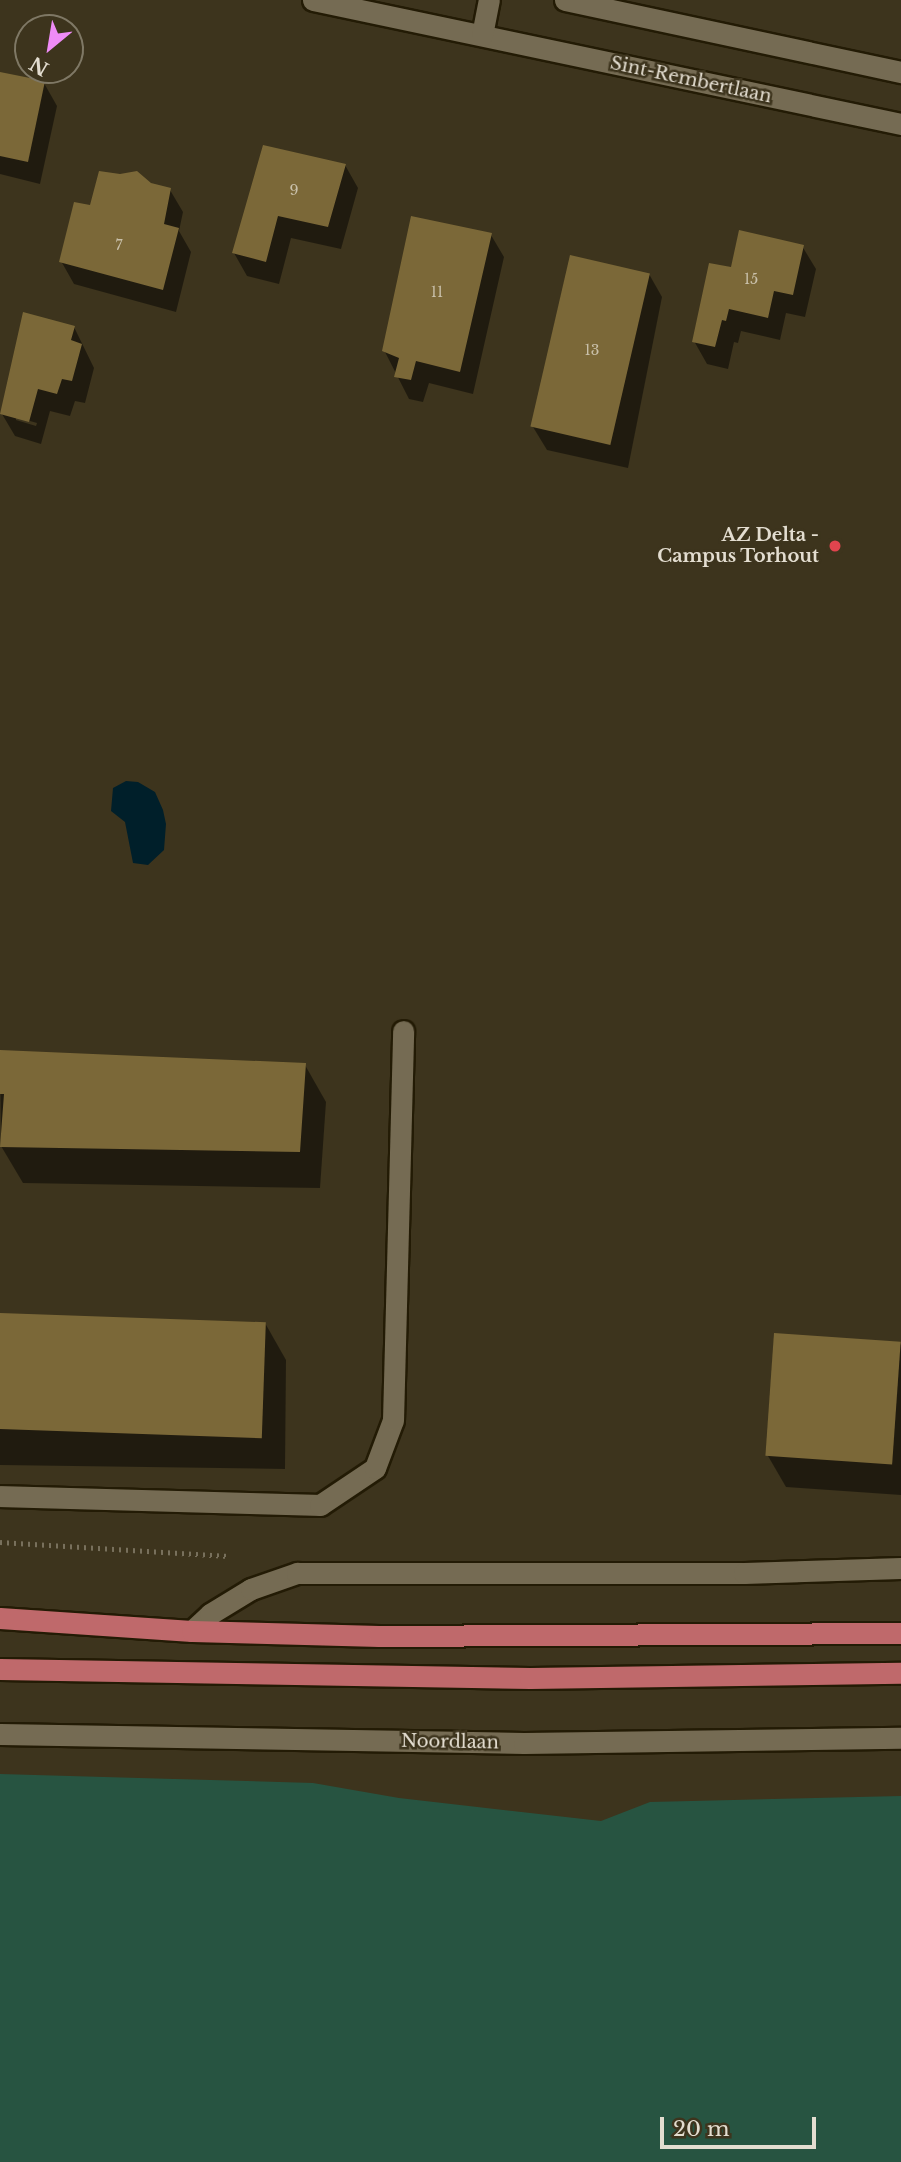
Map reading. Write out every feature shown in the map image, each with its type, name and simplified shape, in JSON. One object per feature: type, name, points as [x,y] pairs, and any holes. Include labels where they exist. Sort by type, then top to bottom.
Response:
[{"type":"main road","points":[[0,1618],[192,1631],[521,1638],[901,1633]]},
{"type":"main road","points":[[0,1669],[530,1678],[901,1673]]},
{"type":"street","name":"Sint-Rembertlaan","points":[[313,0],[901,124]]},
{"type":"street","points":[[482,35],[489,0]]},
{"type":"street","points":[[565,0],[901,72]]},
{"type":"street","points":[[0,1496],[320,1505],[375,1468],[393,1420],[403,1031]]},
{"type":"street","points":[[192,1631],[210,1614],[251,1589],[297,1573],[744,1573],[901,1569]]},
{"type":"street","name":"Noordlaan","points":[[0,1734],[524,1743],[901,1738]]},
{"type":"path","points":[[0,1542],[234,1556]]},
{"type":"green space","points":[[0,1774],[313,1783],[399,1798],[601,1821],[650,1802],[901,1796],[901,2162],[0,2162]]},
{"type":"water","points":[[126,781],[138,782],[155,792],[163,810],[166,824],[164,850],[148,865],[133,863],[125,822],[111,811],[113,788]]},
{"type":"building","points":[[0,72],[14,75],[14,84],[44,84],[28,162],[0,156]]},
{"type":"building","points":[[263,145],[346,164],[328,227],[278,216],[266,262],[232,253]]},
{"type":"building","points":[[99,171],[120,174],[137,171],[151,183],[171,188],[164,224],[179,228],[163,290],[59,262],[74,202],[90,205]]},
{"type":"building","points":[[411,216],[492,233],[460,372],[416,361],[411,380],[394,377],[399,358],[382,351]]},
{"type":"building","points":[[739,230],[804,245],[793,295],[774,291],[768,318],[729,309],[726,321],[722,320],[715,347],[692,342],[709,263],[731,267]]},
{"type":"building","points":[[570,255],[650,273],[610,445],[530,426]]},
{"type":"building","points":[[23,312],[75,326],[71,340],[82,344],[72,381],[62,379],[57,394],[38,389],[29,422],[0,414]]},
{"type":"building","points":[[0,1050],[306,1063],[300,1152],[0,1147],[4,1094],[0,1094]]},
{"type":"building","points":[[0,1313],[266,1322],[262,1438],[0,1429]]},
{"type":"building","points":[[774,1333],[901,1342],[892,1465],[765,1456]]},
{"type":"place","name":"AZ Delta - Campus Torhout","points":[[835,546]]}]
